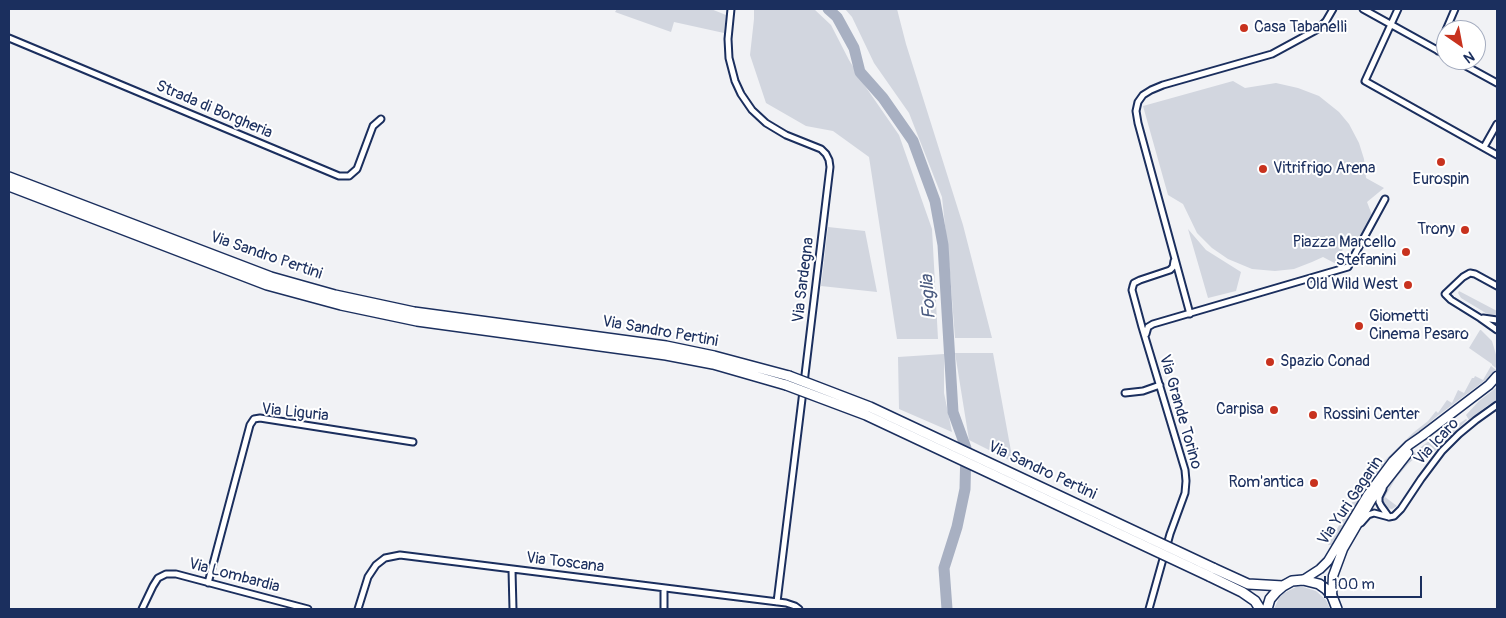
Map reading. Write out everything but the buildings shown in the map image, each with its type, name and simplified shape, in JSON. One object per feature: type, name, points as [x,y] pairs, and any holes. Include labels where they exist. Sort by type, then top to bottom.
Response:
[{"type":"main road","name":"Via Sandro Pertini","points":[[9,177],[271,277],[335,295],[414,312],[666,346],[714,356],[787,381],[866,415],[1211,572],[1248,584],[1283,586],[1292,581],[1303,580]]},
{"type":"main road","name":"Via Sandro Pertini","points":[[9,186],[267,285],[341,306],[417,321],[666,354],[787,381]]},
{"type":"main road","name":"Via Yuri Gagarin","points":[[1303,580],[1320,569],[1328,561],[1375,485],[1393,461],[1409,445],[1489,385],[1497,376]]},
{"type":"main road","name":"Via Yuri Gagarin","points":[[1489,385],[1497,382]]},
{"type":"main road","name":"Via Yuri Gagarin","points":[[1332,596],[1333,576],[1351,535],[1372,499],[1422,436]]},
{"type":"main road","name":"Via Sandro Pertini","points":[[1211,572],[1242,592],[1255,602],[1260,609]]},
{"type":"main road","points":[[1303,580],[1319,584],[1326,589],[1332,596],[1337,609]]},
{"type":"main road","points":[[1267,609],[1270,600],[1283,586]]},
{"type":"street","name":"Via Sardegna","points":[[731,9],[728,39],[730,58],[735,81],[741,94],[752,110],[766,123],[786,135],[821,149],[826,154],[830,166],[777,602]]},
{"type":"street","points":[[1333,9],[1326,21],[1318,29],[1272,54],[1163,85],[1143,95],[1138,102],[1136,111],[1138,124],[1190,314],[1348,267],[1385,199]]},
{"type":"street","points":[[1363,9],[1436,50]]},
{"type":"street","points":[[1398,9],[1364,81],[1497,155]]},
{"type":"street","name":"Strada di Borgheria","points":[[9,38],[339,176],[349,176],[357,168],[373,126],[381,119]]},
{"type":"street","points":[[1473,70],[1497,83]]},
{"type":"street","points":[[1484,147],[1497,124]]},
{"type":"street","name":"Via Grande Torino","points":[[1149,609],[1186,481],[1185,470],[1132,290],[1134,282],[1170,270],[1173,267],[1174,258]]},
{"type":"street","points":[[1497,286],[1470,273],[1444,294],[1497,330]]},
{"type":"street","name":"Via Grande Torino","points":[[1146,337],[1148,326],[1190,314]]},
{"type":"street","points":[[1480,318],[1497,320]]},
{"type":"street","points":[[1125,392],[1143,391],[1160,385]]},
{"type":"street","name":"Via Icaro","points":[[1389,517],[1394,516],[1404,504],[1442,451],[1459,434],[1496,408]]},
{"type":"street","name":"Via Liguria","points":[[208,583],[250,424],[254,419],[260,418],[413,442]]},
{"type":"street","name":"Via Yuri Gagarin","points":[[1387,479],[1387,483],[1379,497],[1379,502],[1389,517]]},
{"type":"street","name":"Via Yuri Gagarin","points":[[1351,535],[1368,515],[1374,513],[1389,517]]},
{"type":"street","name":"Via Toscana","points":[[358,609],[368,578],[376,565],[385,558],[400,555],[777,602],[795,606],[799,609]]},
{"type":"street","points":[[512,570],[513,609]]},
{"type":"street","name":"Via Lombardia","points":[[142,609],[158,578],[166,574],[176,574],[294,607],[308,609]]},
{"type":"street","points":[[664,588],[664,609]]},
{"type":"shaded area","points":[[617,9],[711,9],[726,15],[724,33],[674,22],[671,32],[615,12]]},
{"type":"shaded area","points":[[754,9],[814,9],[831,25],[865,86],[899,135],[932,229],[938,339],[897,339],[869,157],[833,131],[806,126],[766,103],[750,55]]},
{"type":"shaded area","points":[[845,9],[897,9],[906,44],[963,225],[992,338],[955,338],[942,197],[909,113],[874,63],[852,17]]},
{"type":"shaded area","name":"Vitrifrigo Arena","points":[[1233,81],[1245,88],[1276,83],[1298,88],[1319,96],[1339,112],[1349,124],[1359,143],[1364,159],[1366,178],[1384,188],[1367,202],[1372,215],[1356,243],[1343,246],[1340,266],[1323,257],[1294,269],[1275,271],[1252,269],[1228,259],[1212,248],[1197,233],[1183,204],[1168,195],[1143,106]]},
{"type":"shaded area","points":[[828,227],[865,231],[877,292],[821,286]]},
{"type":"shaded area","points":[[1188,229],[1206,250],[1241,272],[1236,291],[1208,298]]},
{"type":"shaded area","points":[[1459,291],[1497,311],[1497,317],[1489,315],[1461,298],[1458,293]]},
{"type":"shaded area","points":[[1480,330],[1492,341],[1497,358],[1496,368],[1469,348]]},
{"type":"shaded area","points":[[955,353],[993,353],[1013,462],[969,440]]},
{"type":"shaded area","points":[[944,354],[944,393],[952,432],[899,409],[898,357]]},
{"type":"shaded area","points":[[1491,366],[1496,370],[1487,379],[1436,417],[1399,450],[1334,545],[1328,545],[1351,504],[1382,463],[1428,421],[1436,411],[1438,413],[1447,400],[1452,403],[1458,390],[1464,393],[1472,378],[1475,376],[1483,380]]},
{"type":"shaded area","points":[[1497,387],[1497,401],[1469,420],[1466,415],[1479,401]]},
{"type":"shaded area","points":[[1466,419],[1435,451],[1429,446],[1408,464],[1396,478],[1385,497],[1397,506],[1392,509],[1386,509],[1382,505],[1382,499],[1399,466],[1439,433],[1454,427]]},
{"type":"shaded area","points":[[1296,587],[1316,591],[1326,600],[1330,609],[1274,609],[1279,598],[1284,593]]},
{"type":"waterway","name":"Foglia","points":[[828,9],[837,17],[854,48],[860,72],[883,98],[913,141],[935,201],[943,245],[953,412],[966,448],[965,489],[957,527],[944,568],[947,609]]},
{"type":"place","name":"Casa Tabanelli","points":[[1244,28]]},
{"type":"place","name":"Eurospin","points":[[1441,162]]},
{"type":"place","name":"Vitrifrigo Arena","points":[[1263,169]]},
{"type":"place","name":"Trony","points":[[1465,230]]},
{"type":"place","name":"Piazza Marcello Stefanini","points":[[1406,252]]},
{"type":"place","name":"Old Wild West","points":[[1408,285]]},
{"type":"place","name":"Giometti Cinema Pesaro","points":[[1359,326]]},
{"type":"place","name":"Spazio Conad","points":[[1270,362]]},
{"type":"place","name":"Carpisa","points":[[1274,410]]},
{"type":"place","name":"Rossini Center","points":[[1313,415]]},
{"type":"place","name":"Rom'antica","points":[[1314,483]]}]
